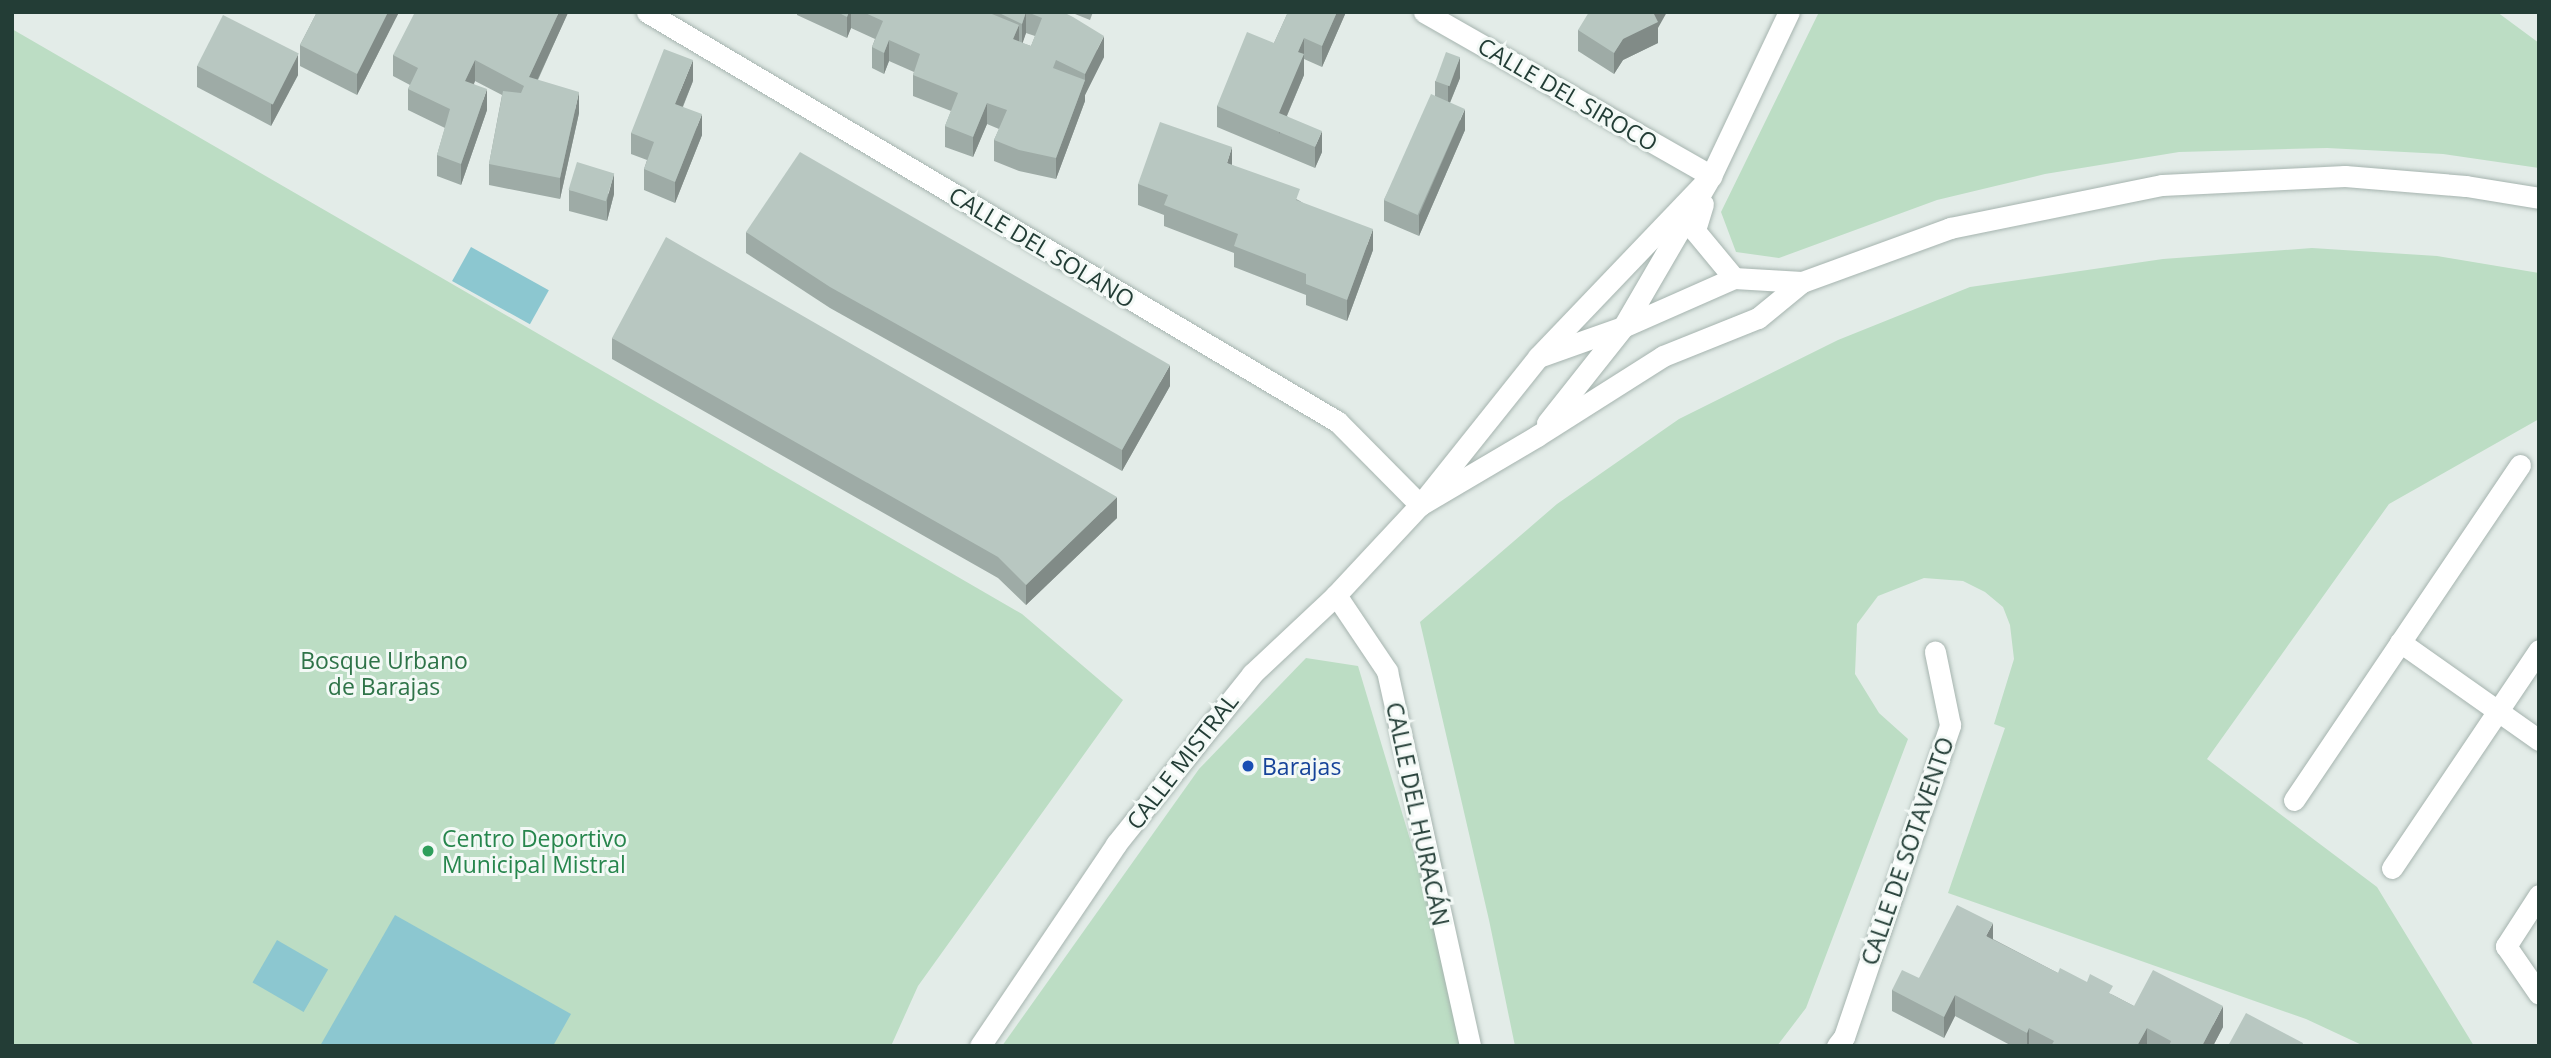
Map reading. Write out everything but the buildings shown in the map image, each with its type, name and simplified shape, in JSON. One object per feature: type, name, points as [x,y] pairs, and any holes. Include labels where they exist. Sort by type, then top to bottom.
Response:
[{"type":"street","name":"CALLE DEL SOLANO","points":[[647,12],[1338,422],[1420,505]]},
{"type":"street","name":"CALLE DEL SIROCO","points":[[1424,12],[1712,176]]},
{"type":"street","points":[[1537,436],[1623,327],[1712,176],[1789,12]]},
{"type":"street","points":[[1420,505],[1538,357],[1712,176]]},
{"type":"street","points":[[1712,176],[1695,231],[1734,278]]},
{"type":"street","points":[[1420,505],[1537,436],[1663,356],[1758,318],[1802,282],[1950,228],[2162,186],[2345,176],[2466,186],[2539,198]]},
{"type":"street","points":[[1538,357],[1623,327],[1734,278],[1802,282]]},
{"type":"street","points":[[2294,800],[2520,465]]},
{"type":"street","name":"CALLE MISTRAL","points":[[980,1046],[1116,844],[1203,733],[1252,674],[1336,595],[1420,505]]},
{"type":"street","name":"CALLE DEL HURACÁN","points":[[1336,595],[1387,671],[1470,1046]]},
{"type":"street","points":[[2400,642],[2539,740]]},
{"type":"street","points":[[2392,868],[2539,650]]},
{"type":"street","name":"CALLE DE SOTAVENTO","points":[[1847,1043],[1950,725],[1935,652]]},
{"type":"street","points":[[2539,895],[2506,946],[2539,994]]},
{"type":"green space","points":[[1819,12],[2497,12],[2539,43],[2539,168],[2443,154],[2327,148],[2179,152],[2045,174],[1937,200],[1779,258],[1736,252],[1721,212]]},
{"type":"green space","name":"Bosque Urbano de Barajas","points":[[12,29],[1022,614],[1123,700],[918,986],[891,1046],[12,1046]]},
{"type":"green space","points":[[2312,248],[2437,256],[2539,273],[2539,419],[2389,504],[2207,759],[2377,887],[2474,1046],[2364,1046],[2306,1019],[1948,893],[2005,728],[1994,724],[2014,659],[2010,625],[2003,607],[1985,592],[1963,581],[1924,578],[1878,596],[1857,624],[1855,674],[1879,713],[1908,739],[1806,1008],[1777,1046],[1515,1046],[1489,920],[1420,622],[1557,504],[1679,419],[1838,340],[1970,287],[2163,259]]},
{"type":"green space","points":[[1306,658],[1358,666],[1472,1046],[1002,1046],[1199,769]]},
{"type":"water","points":[[471,247],[549,290],[530,324],[452,281]]},
{"type":"water","points":[[395,915],[571,1014],[553,1046],[320,1046]]},
{"type":"water","points":[[277,940],[328,970],[304,1012],[252,982]]},
{"type":"place","name":"Barajas","points":[[1248,766]]},
{"type":"place","name":"Centro Deportivo Municipal Mistral","points":[[428,851]]}]
